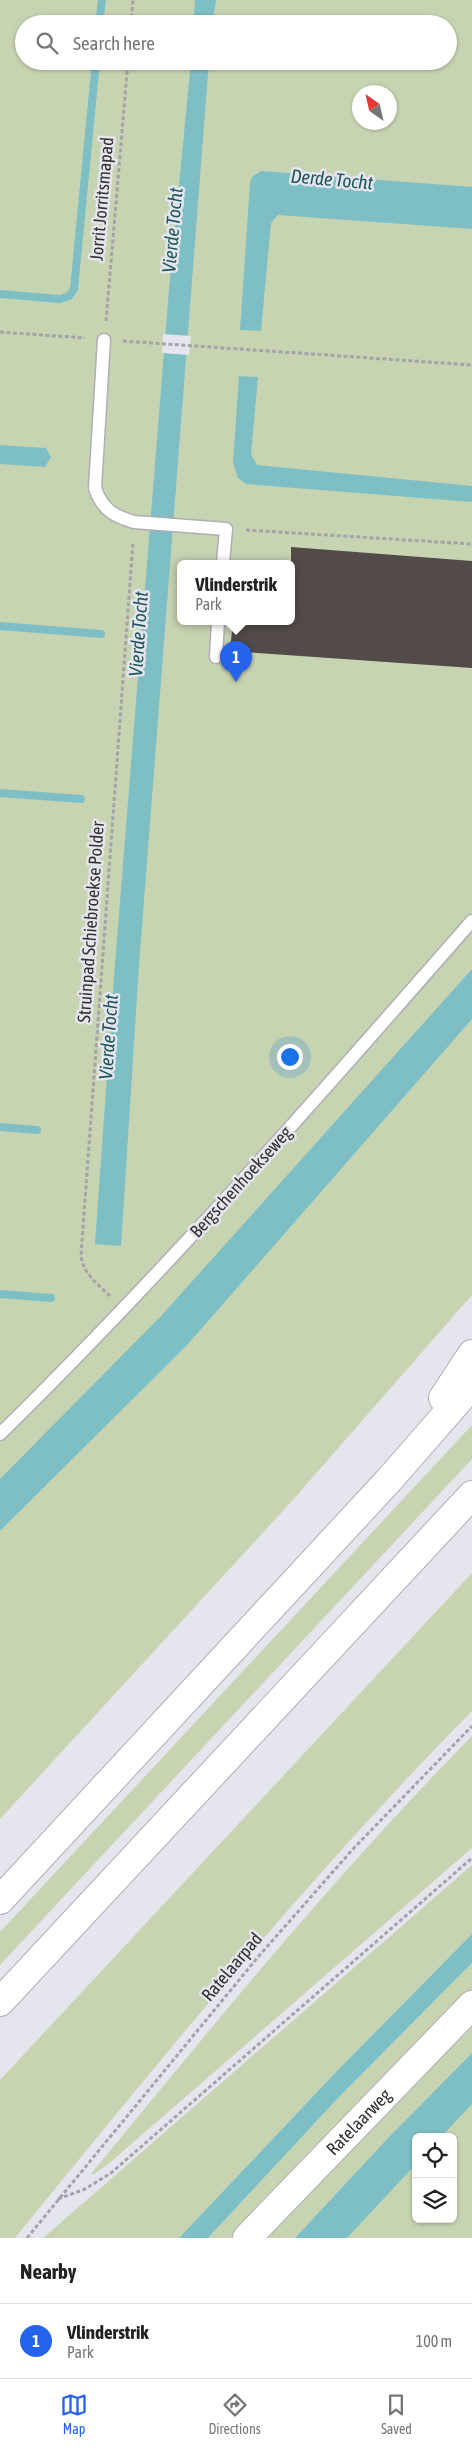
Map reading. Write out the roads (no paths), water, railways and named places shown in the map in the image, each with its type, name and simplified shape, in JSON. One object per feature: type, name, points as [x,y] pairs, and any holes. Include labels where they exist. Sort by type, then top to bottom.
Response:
[{"type":"main road","points":[[389,1480],[472,1354]]},
{"type":"main road","points":[[0,1900],[389,1480],[472,1385]]},
{"type":"main road","points":[[0,2002],[472,1495]]},
{"type":"main road","name":"Ratelaarweg","points":[[247,2238],[472,2005]]},
{"type":"lane","points":[[104,340],[95,488],[99,500],[108,511],[120,518],[136,522],[226,528],[223,560]]},
{"type":"lane","points":[[216,657],[218,625]]},
{"type":"lane","name":"Bergschenhoekseweg","points":[[0,1434],[123,1309],[259,1164],[472,921]]},
{"type":"water","points":[[195,0],[216,0],[214,15],[194,15]]},
{"type":"water","points":[[190,70],[208,70],[139,965],[121,1246],[95,1244],[115,964],[169,289]]},
{"type":"water","name":"Derde Tocht","points":[[261,171],[472,187],[472,229],[278,215],[271,223],[261,331],[240,330],[250,183],[252,177]]},
{"type":"water","points":[[239,376],[258,377],[251,454],[257,465],[472,486],[472,502],[246,484],[238,478],[233,463]]},
{"type":"water","points":[[0,445],[46,448],[51,457],[45,467],[0,464]]},
{"type":"water","points":[[472,969],[472,1019],[188,1344],[0,1531],[0,1479],[162,1315]]},
{"type":"water","points":[[472,1934],[472,1963],[338,2098],[208,2238],[179,2238],[334,2074]]},
{"type":"water","points":[[472,2053],[472,2104],[445,2133],[412,2133],[412,2168],[347,2238],[295,2238],[387,2139]]},
{"type":"waterway","points":[[100,15],[102,0]]},
{"type":"waterway","points":[[0,294],[60,299],[69,296],[74,289],[95,70]]},
{"type":"waterway","points":[[0,626],[101,634]]},
{"type":"waterway","points":[[0,793],[81,799]]},
{"type":"waterway","points":[[0,1127],[37,1130]]},
{"type":"waterway","points":[[0,1294],[51,1298]]},
{"type":"place","name":"Vlinderstrik","points":[[236,682]]},
{"type":"water label","name":"Vierde Tocht","points":[[172,230]]},
{"type":"water label","name":"Vierde Tocht","points":[[138,634]]},
{"type":"water label","name":"Vierde Tocht","points":[[108,1037]]}]
